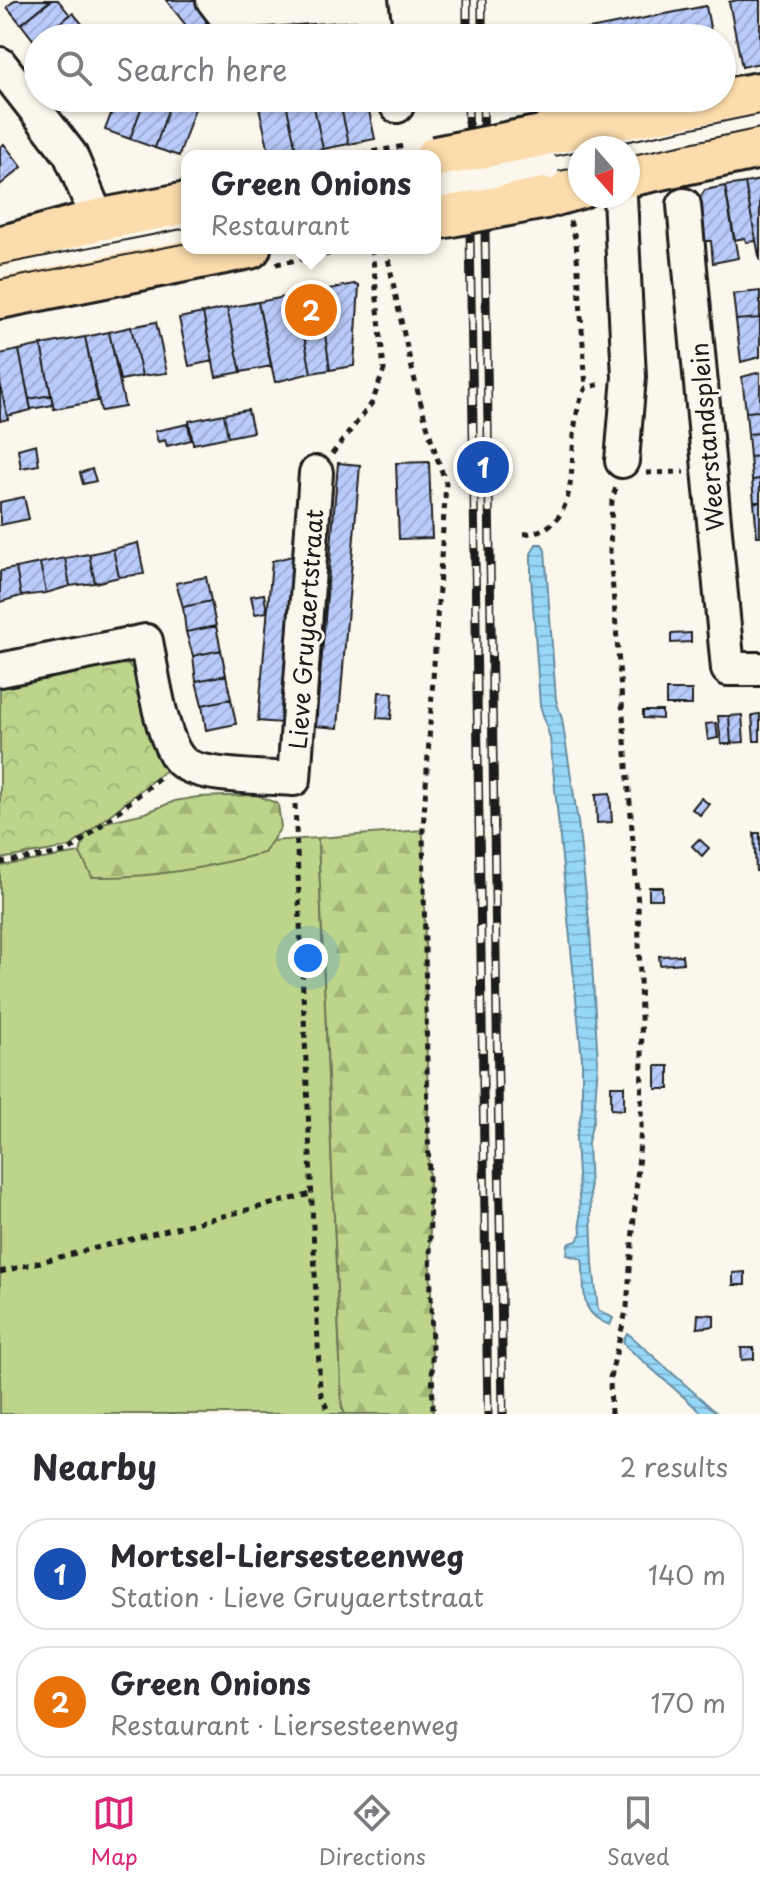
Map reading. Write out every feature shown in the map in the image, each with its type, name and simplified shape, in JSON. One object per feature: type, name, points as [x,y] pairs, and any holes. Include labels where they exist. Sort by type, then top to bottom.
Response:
[{"type":"main road","points":[[736,97],[760,93]]},
{"type":"main road","points":[[441,217],[555,180],[590,124],[656,112]]},
{"type":"main road","points":[[640,173],[760,148]]},
{"type":"main road","points":[[441,155],[555,180]]},
{"type":"main road","points":[[0,298],[103,250],[181,206]]},
{"type":"main road","points":[[0,247],[181,249]]},
{"type":"street","points":[[213,0],[223,13],[371,1],[374,24]]},
{"type":"street","points":[[0,64],[24,95]]},
{"type":"street","points":[[37,112],[70,154],[83,180],[103,250]]},
{"type":"street","points":[[640,146],[760,121]]},
{"type":"street","points":[[441,188],[555,180]]},
{"type":"street","name":"Weerstandsplein","points":[[684,205],[728,669],[760,669]]},
{"type":"street","points":[[621,208],[629,377],[621,468]]},
{"type":"street","points":[[0,272],[181,236]]},
{"type":"street","name":"Lieve Gruyaertstraat","points":[[181,762],[209,774],[294,779],[316,473]]},
{"type":"street","points":[[0,670],[146,641],[167,737],[181,762]]},
{"type":"path","points":[[524,534],[547,529],[562,514],[570,494],[573,431],[578,403],[586,388],[576,241],[555,180]]},
{"type":"path","points":[[316,473],[363,416],[380,387],[384,370],[373,254]]},
{"type":"path","points":[[387,254],[410,357],[446,483],[423,830],[433,1414]]},
{"type":"path","points":[[586,388],[629,377]]},
{"type":"path","points":[[611,1414],[610,1378],[627,1307],[641,1128],[638,904],[610,552],[612,499],[621,468],[709,471]]},
{"type":"path","points":[[0,863],[68,852],[181,762]]},
{"type":"path","points":[[294,779],[320,1391],[329,1414]]},
{"type":"path","points":[[0,1272],[311,1194]]},
{"type":"green space","points":[[100,660],[129,665],[145,684],[172,765],[70,847],[0,859],[0,680]]},
{"type":"green space","points":[[257,795],[278,804],[281,827],[264,853],[179,871],[92,877],[80,853],[88,826],[145,813],[175,801]]},
{"type":"green space","points":[[423,830],[433,1414],[345,1414],[342,1407],[318,838]]},
{"type":"green space","points":[[318,838],[342,1407],[345,1414],[0,1414],[0,866],[80,853]]},
{"type":"water","points":[[536,544],[542,544],[545,550],[556,700],[562,719],[578,822],[590,931],[598,1063],[594,1117],[588,1142],[593,1264],[598,1310],[613,1318],[610,1325],[599,1320],[587,1306],[582,1259],[567,1255],[568,1244],[577,1241],[581,1234],[576,1138],[582,1109],[582,1059],[550,738],[540,705],[531,577],[531,554]]},
{"type":"water","points":[[627,1333],[718,1414],[703,1414],[626,1346],[623,1341]]},
{"type":"building","points":[[15,0],[51,0],[21,24],[7,7]]},
{"type":"building","points":[[52,0],[58,0],[70,15],[58,24],[24,24],[24,28],[21,24]]},
{"type":"building","points":[[166,0],[200,0],[200,12],[209,11],[205,12],[208,24],[185,24]]},
{"type":"building","points":[[760,0],[760,63],[742,67],[736,24],[733,24],[729,2]]},
{"type":"building","points":[[706,6],[709,24],[615,24]]},
{"type":"building","points":[[73,13],[82,24],[58,24]]},
{"type":"building","points":[[339,15],[354,24],[308,24],[312,17],[322,23],[326,16],[335,22]]},
{"type":"building","points":[[112,112],[140,112],[130,139],[105,130]]},
{"type":"building","points":[[140,112],[167,112],[155,148],[130,139]]},
{"type":"building","points":[[167,112],[194,112],[179,156],[155,148]]},
{"type":"building","points":[[260,112],[288,112],[296,150],[269,150]]},
{"type":"building","points":[[288,112],[315,112],[323,149],[296,150]]},
{"type":"building","points":[[315,112],[342,112],[349,144],[323,149]]},
{"type":"building","points":[[342,112],[369,112],[375,139],[349,144]]},
{"type":"building","points":[[4,144],[22,167],[0,185],[0,147]]},
{"type":"building","points":[[760,180],[760,261],[745,183]]},
{"type":"building","points":[[745,183],[756,241],[746,242],[745,238],[734,240],[725,186]]},
{"type":"building","points":[[725,186],[738,258],[713,263],[711,241],[703,241],[699,199],[705,190]]},
{"type":"building","points":[[354,284],[359,286],[354,366],[330,370],[319,291]]},
{"type":"building","points":[[319,291],[330,370],[311,373],[296,295]]},
{"type":"building","points":[[760,291],[760,318],[736,320],[733,294]]},
{"type":"building","points":[[296,295],[311,373],[275,382],[258,302]]},
{"type":"building","points":[[258,302],[271,366],[241,372],[227,308]]},
{"type":"building","points":[[227,308],[241,372],[216,377],[203,313]]},
{"type":"building","points":[[203,313],[213,361],[189,366],[179,318]]},
{"type":"building","points":[[760,318],[760,357],[741,362],[736,320]]},
{"type":"building","points":[[156,322],[167,373],[142,376],[131,327]]},
{"type":"building","points":[[131,327],[142,376],[120,380],[109,332]]},
{"type":"building","points":[[109,332],[125,407],[101,411],[85,337]]},
{"type":"building","points":[[85,337],[98,401],[54,409],[41,345]]},
{"type":"building","points":[[41,345],[51,395],[29,399],[19,350]]},
{"type":"building","points":[[19,350],[31,410],[7,416],[0,382],[0,354]]},
{"type":"building","points":[[760,372],[760,411],[746,412],[742,377]]},
{"type":"building","points":[[0,382],[8,419],[0,421]]},
{"type":"building","points":[[51,395],[53,405],[31,409],[29,399]]},
{"type":"building","points":[[248,410],[253,432],[228,437],[224,414]]},
{"type":"building","points":[[760,411],[760,433],[748,434],[746,412]]},
{"type":"building","points":[[224,414],[228,437],[193,444],[189,421]]},
{"type":"building","points":[[188,424],[191,440],[167,446],[165,440],[158,442],[155,431]]},
{"type":"building","points":[[760,433],[760,456],[750,457],[748,434]]},
{"type":"building","points":[[36,444],[39,465],[21,468],[18,449]]},
{"type":"building","points":[[760,456],[760,479],[752,480],[750,457]]},
{"type":"building","points":[[429,462],[432,538],[399,539],[396,463]]},
{"type":"building","points":[[338,463],[360,465],[338,728],[316,726]]},
{"type":"building","points":[[92,469],[96,481],[83,484],[80,473]]},
{"type":"building","points":[[760,479],[760,502],[754,502],[752,480]]},
{"type":"building","points":[[24,497],[29,519],[0,525],[0,502]]},
{"type":"building","points":[[754,502],[760,502],[760,536],[757,536]]},
{"type":"building","points":[[138,543],[144,574],[119,577],[113,549]]},
{"type":"building","points":[[113,549],[119,577],[95,583],[89,554]]},
{"type":"building","points":[[89,554],[95,583],[70,586],[65,558]]},
{"type":"building","points":[[296,555],[281,723],[258,721],[272,561]]},
{"type":"building","points":[[65,558],[70,586],[46,593],[40,563]]},
{"type":"building","points":[[40,563],[46,593],[21,596],[16,568]]},
{"type":"building","points":[[16,568],[21,596],[0,602],[0,571]]},
{"type":"building","points":[[206,577],[211,601],[183,607],[176,583]]},
{"type":"building","points":[[264,594],[267,612],[255,614],[251,596]]},
{"type":"building","points":[[211,601],[216,626],[186,632],[183,607]]},
{"type":"building","points":[[216,626],[221,650],[193,656],[186,632]]},
{"type":"building","points":[[691,633],[691,642],[671,643],[671,634]]},
{"type":"building","points":[[221,650],[226,675],[196,681],[193,656]]},
{"type":"building","points":[[226,675],[231,699],[202,705],[196,681]]},
{"type":"building","points":[[666,690],[692,690],[692,705],[666,705]]},
{"type":"building","points":[[379,692],[393,693],[391,719],[377,718]]},
{"type":"building","points":[[231,699],[236,724],[206,730],[202,705]]},
{"type":"building","points":[[643,711],[662,711],[662,719],[643,718]]},
{"type":"building","points":[[760,714],[760,741],[754,741],[752,715]]},
{"type":"building","points":[[742,715],[744,742],[731,743],[729,716]]},
{"type":"building","points":[[718,716],[729,716],[731,744],[721,744]]},
{"type":"building","points":[[716,723],[718,738],[708,740],[706,724]]},
{"type":"building","points":[[610,793],[612,822],[597,823],[596,794]]},
{"type":"building","points":[[701,798],[709,804],[700,815],[692,809]]},
{"type":"building","points":[[754,833],[760,833],[760,871],[756,871]]},
{"type":"building","points":[[699,839],[709,848],[702,856],[692,846]]},
{"type":"building","points":[[649,887],[662,887],[662,899],[649,899]]},
{"type":"building","points":[[682,955],[683,963],[660,965],[659,956]]},
{"type":"building","points":[[656,1066],[669,1066],[669,1089],[656,1089]]},
{"type":"building","points":[[611,1086],[624,1086],[624,1110],[611,1109]]},
{"type":"building","points":[[745,1272],[745,1285],[733,1285],[733,1273]]},
{"type":"building","points":[[698,1314],[714,1315],[714,1326],[697,1328]]},
{"type":"building","points":[[741,1348],[754,1348],[754,1359],[742,1360]]},
{"type":"tram line","points":[[640,139],[760,114]]},
{"type":"tram line","points":[[640,153],[760,128]]},
{"type":"tram line","points":[[441,179],[568,153]]},
{"type":"tram line","points":[[441,194],[568,169]]},
{"type":"tram line","points":[[0,265],[181,229]]},
{"type":"tram line","points":[[0,280],[181,244]]},
{"type":"railway","points":[[467,0],[467,24]]},
{"type":"railway","points":[[482,0],[482,24]]},
{"type":"railway","points":[[468,112],[488,1414]]},
{"type":"railway","points":[[483,112],[503,1414]]},
{"type":"place","name":"Green Onions","points":[[311,310]]},
{"type":"place","name":"Mortsel-Liersesteenweg","points":[[483,467]]}]
